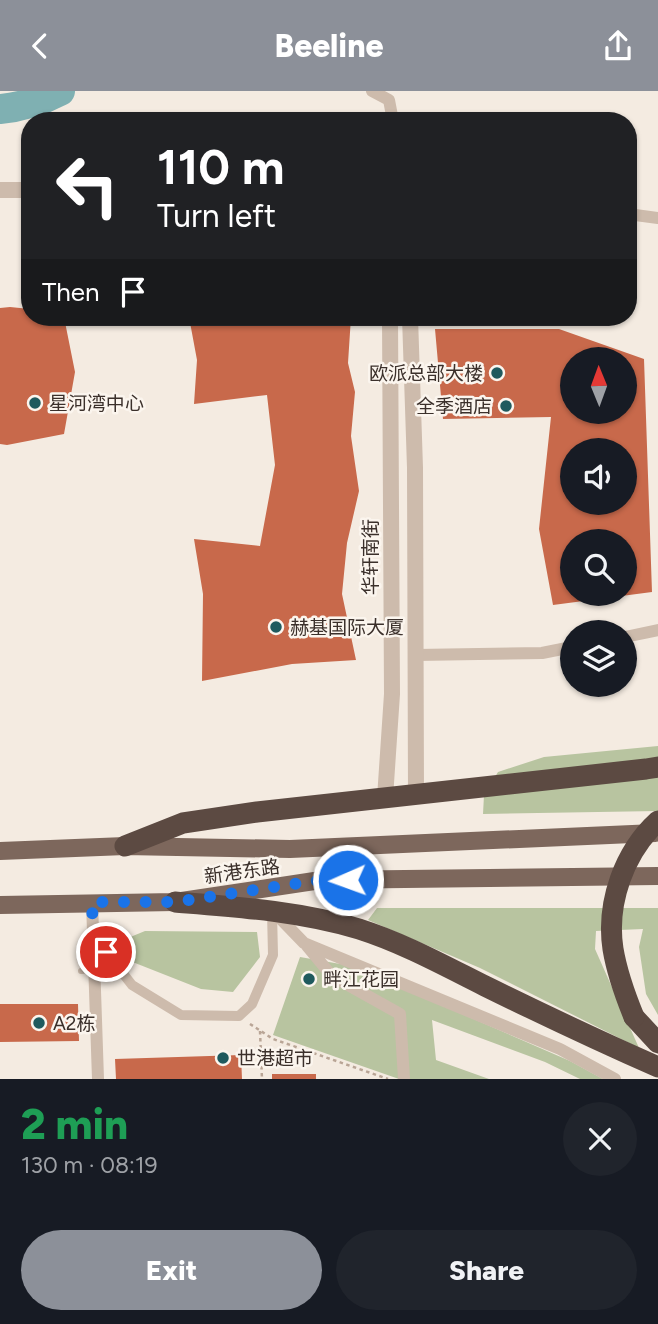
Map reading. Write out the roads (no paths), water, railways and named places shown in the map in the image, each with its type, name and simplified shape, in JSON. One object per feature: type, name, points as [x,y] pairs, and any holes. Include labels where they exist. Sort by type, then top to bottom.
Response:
[{"type":"highway","points":[[125,846],[183,823],[257,811],[658,767]]},
{"type":"highway","points":[[658,821],[645,833],[624,868],[611,908],[612,948],[620,982],[634,1017],[658,1043]]},
{"type":"highway","points":[[175,902],[313,917],[358,929],[398,943],[587,1036],[658,1067]]},
{"type":"main road","name":"新港东路","points":[[0,851],[125,846],[290,849],[658,832]]},
{"type":"main road","name":"新港东路","points":[[0,905],[175,902],[321,880],[658,876]]},
{"type":"street","points":[[372,91],[389,100],[391,112]]},
{"type":"street","points":[[0,190],[21,190]]},
{"type":"street","points":[[637,215],[658,218]]},
{"type":"street","name":"华轩南街","points":[[385,798],[392,694],[390,326]]},
{"type":"street","points":[[410,326],[415,468],[416,795]]},
{"type":"street","points":[[637,634],[658,630]]},
{"type":"street","points":[[416,655],[542,653],[560,649]]},
{"type":"street","points":[[92,902],[93,935],[88,970],[98,1079]]},
{"type":"street","points":[[93,935],[132,985],[181,1015],[239,1016],[252,1004],[274,955],[272,911]]},
{"type":"street","points":[[272,911],[332,976],[400,1014],[404,1079]]},
{"type":"street","points":[[304,943],[560,1049],[615,1079]]},
{"type":"waterway","points":[[0,109],[31,103],[60,91]]},
{"type":"place","name":"欧派总部大楼","points":[[497,373]]},
{"type":"place","name":"星河湾中心","points":[[35,403]]},
{"type":"place","name":"全季酒店","points":[[506,406]]},
{"type":"place","name":"赫基国际大厦","points":[[276,627]]},
{"type":"place","name":"畔江花园","points":[[309,979]]},
{"type":"place","name":"A2栋","points":[[39,1023]]},
{"type":"place","name":"世港超市","points":[[223,1058]]}]
